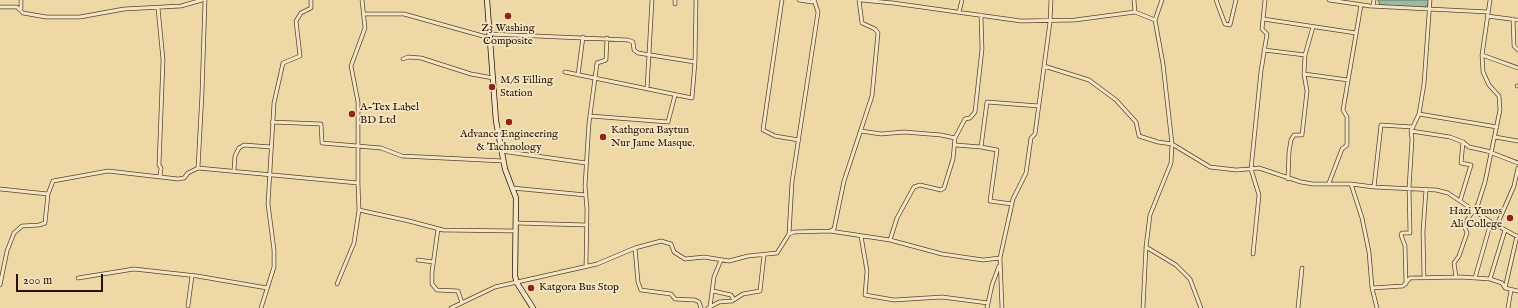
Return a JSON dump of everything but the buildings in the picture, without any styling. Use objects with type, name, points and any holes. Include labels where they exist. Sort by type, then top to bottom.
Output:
[{"type":"main road","points":[[487,0],[496,121],[503,161],[516,198],[514,276],[533,308]]},
{"type":"street","points":[[21,0],[21,9]]},
{"type":"street","points":[[0,7],[17,7],[21,9],[23,13],[38,16],[72,17],[124,9],[181,6],[203,0],[202,93],[198,168]]},
{"type":"street","points":[[261,308],[274,267],[274,250],[268,204],[272,122],[283,63],[300,56],[296,24],[297,18],[301,13],[311,8],[311,0]]},
{"type":"street","points":[[337,284],[354,243],[359,210],[358,102],[351,66],[365,28],[362,0]]},
{"type":"street","points":[[647,89],[652,0]]},
{"type":"street","points":[[565,72],[692,98],[695,62],[696,0]]},
{"type":"street","points":[[782,0],[763,130],[775,136],[799,140]]},
{"type":"street","points":[[451,308],[495,287],[604,262],[634,248],[661,241],[671,244],[674,252],[683,258],[704,257],[729,261],[748,256],[777,253],[789,234],[792,189],[818,12],[814,0],[808,2],[799,0]]},
{"type":"street","points":[[830,231],[834,229],[844,181],[872,96],[878,33],[875,29],[862,23],[860,0],[1021,21],[1050,22],[1135,12],[1154,20]]},
{"type":"street","points":[[959,12],[962,0]]},
{"type":"street","points":[[987,308],[992,285],[999,266],[1012,204],[1029,164],[1031,138],[1035,134],[1050,22],[1051,0]]},
{"type":"street","points":[[1134,0],[1135,12]]},
{"type":"street","points":[[1143,308],[1146,247],[1150,215],[1171,163],[1172,144],[1163,64],[1154,20],[1162,0]]},
{"type":"street","points":[[1216,0],[1225,24],[1230,25],[1236,0]]},
{"type":"street","points":[[1253,254],[1259,196],[1250,169],[1267,34],[1262,29],[1264,0]]},
{"type":"street","points":[[1329,0],[1361,5],[1488,14],[1518,20]]},
{"type":"street","points":[[1373,6],[1374,0]]},
{"type":"street","points":[[1406,284],[1405,246],[1401,235],[1402,233],[1410,233],[1409,188],[1412,139],[1411,132],[1419,114],[1428,47],[1430,0]]},
{"type":"street","points":[[1456,277],[1454,263],[1459,256],[1467,233],[1465,228],[1467,220],[1474,210],[1485,182],[1496,137],[1500,101],[1495,91],[1489,85],[1483,72],[1482,55],[1490,0]]},
{"type":"street","points":[[1329,183],[1342,149],[1347,145],[1347,117],[1343,110],[1361,5]]},
{"type":"street","points":[[158,8],[163,60],[159,165],[161,168],[160,176]]},
{"type":"street","points":[[364,14],[404,14],[490,36],[583,37],[631,40],[634,44],[635,52],[695,62]]},
{"type":"street","points":[[890,240],[897,218],[914,187],[920,186],[941,190],[944,188],[956,145],[955,138],[965,119],[970,118],[975,112],[982,49],[981,15]]},
{"type":"street","points":[[1262,19],[1356,33]]},
{"type":"street","points":[[1513,19],[1514,46],[1518,50]]},
{"type":"street","points":[[1288,179],[1289,152],[1292,140],[1294,135],[1302,135],[1307,91],[1304,74],[1305,55],[1313,27]]},
{"type":"street","points":[[578,75],[583,37]]},
{"type":"street","points":[[586,266],[586,163],[590,116],[596,62],[606,60],[607,38]]},
{"type":"street","points":[[1264,50],[1305,55]]},
{"type":"street","points":[[1482,55],[1518,68]]},
{"type":"street","points":[[403,58],[422,58],[471,74],[493,78]]},
{"type":"street","points":[[1044,66],[1089,80],[1116,100],[1136,122],[1139,136],[1158,142],[1172,144],[1210,167],[1236,170],[1266,170],[1288,179],[1313,184],[1329,183],[1374,187],[1426,189],[1436,190],[1448,194],[1491,222],[1518,237],[1505,288]]},
{"type":"street","points":[[1304,74],[1348,80]]},
{"type":"street","points":[[590,116],[668,122],[674,95]]},
{"type":"street","points":[[981,147],[987,102],[1038,106]]},
{"type":"street","points":[[1419,114],[1497,126]]},
{"type":"street","points":[[272,122],[322,124],[321,142],[387,149],[402,156],[503,161]]},
{"type":"street","points":[[1374,187],[1381,125],[1412,127]]},
{"type":"street","points":[[861,131],[880,134],[911,132],[955,138]]},
{"type":"street","points":[[1411,132],[1450,137],[1463,142],[1469,147],[1487,151],[1491,154],[1518,163]]},
{"type":"street","points":[[1496,137],[1518,141]]},
{"type":"street","points":[[1460,201],[1471,165],[1461,163],[1463,142]]},
{"type":"street","points":[[234,170],[235,156],[239,148],[244,145],[271,147]]},
{"type":"street","points":[[956,145],[997,150],[990,201],[1012,204]]},
{"type":"street","points":[[501,151],[586,163]]},
{"type":"street","points":[[0,286],[7,251],[14,233],[22,226],[43,225],[48,194],[53,182],[108,171],[178,179],[184,178],[188,173],[198,168],[234,170],[358,183]]},
{"type":"street","points":[[1497,225],[1514,186],[1518,168]]},
{"type":"street","points":[[1350,184],[1362,218],[1369,252],[1372,288],[1378,308]]},
{"type":"street","points":[[512,188],[586,194]]},
{"type":"street","points":[[0,189],[48,194]]},
{"type":"street","points":[[1424,278],[1423,232],[1426,189]]},
{"type":"street","points":[[359,210],[409,220],[438,229],[460,231],[516,231]]},
{"type":"street","points":[[1475,278],[1491,222]]},
{"type":"street","points":[[516,223],[587,225]]},
{"type":"street","points":[[438,229],[433,262],[432,284],[437,290],[458,291],[460,305]]},
{"type":"street","points":[[1490,279],[1505,230]]},
{"type":"street","points":[[789,234],[794,232],[830,231],[890,240],[942,254],[984,260],[1000,258]]},
{"type":"street","points":[[861,236],[867,271],[865,295],[894,300],[942,297],[988,303]]},
{"type":"street","points":[[1146,247],[1176,266],[1190,279],[1201,308]]},
{"type":"street","points":[[634,248],[638,282],[641,290],[671,294],[675,299],[695,300],[699,302],[701,308]]},
{"type":"street","points":[[709,308],[719,302],[734,300],[743,294],[760,291],[764,255]]},
{"type":"street","points":[[418,260],[433,262]]},
{"type":"street","points":[[709,308],[713,291],[714,277],[721,260]]},
{"type":"street","points":[[999,266],[1001,267],[1002,308]]},
{"type":"street","points":[[1298,308],[1302,268]]},
{"type":"street","points":[[78,278],[134,269],[192,276],[268,288]]},
{"type":"street","points":[[188,306],[192,276]]},
{"type":"street","points":[[1372,288],[1394,288],[1406,284],[1410,278],[1456,277],[1490,279],[1502,284],[1505,288],[1518,291]]},
{"type":"street","points":[[1508,308],[1512,290]]},
{"type":"street","points":[[713,291],[730,295],[734,300]]},
{"type":"shaded area","points":[[1378,0],[1429,0],[1428,5],[1423,8],[1380,5]]},
{"type":"place","name":"Z3 Washing Composite","points":[[508,16]]},
{"type":"place","name":"M/S Filling Station","points":[[492,87]]},
{"type":"place","name":"A-Tex Label BD Ltd","points":[[352,114]]},
{"type":"place","name":"Advance Engineering & Tachnology","points":[[509,122]]},
{"type":"place","name":"Kathgora Baytun Nur Jame Masque.","points":[[603,137]]},
{"type":"place","name":"Hazi Yunos Ali College","points":[[1510,218]]},
{"type":"place","name":"Katgora Bus Stop","points":[[531,288]]}]
